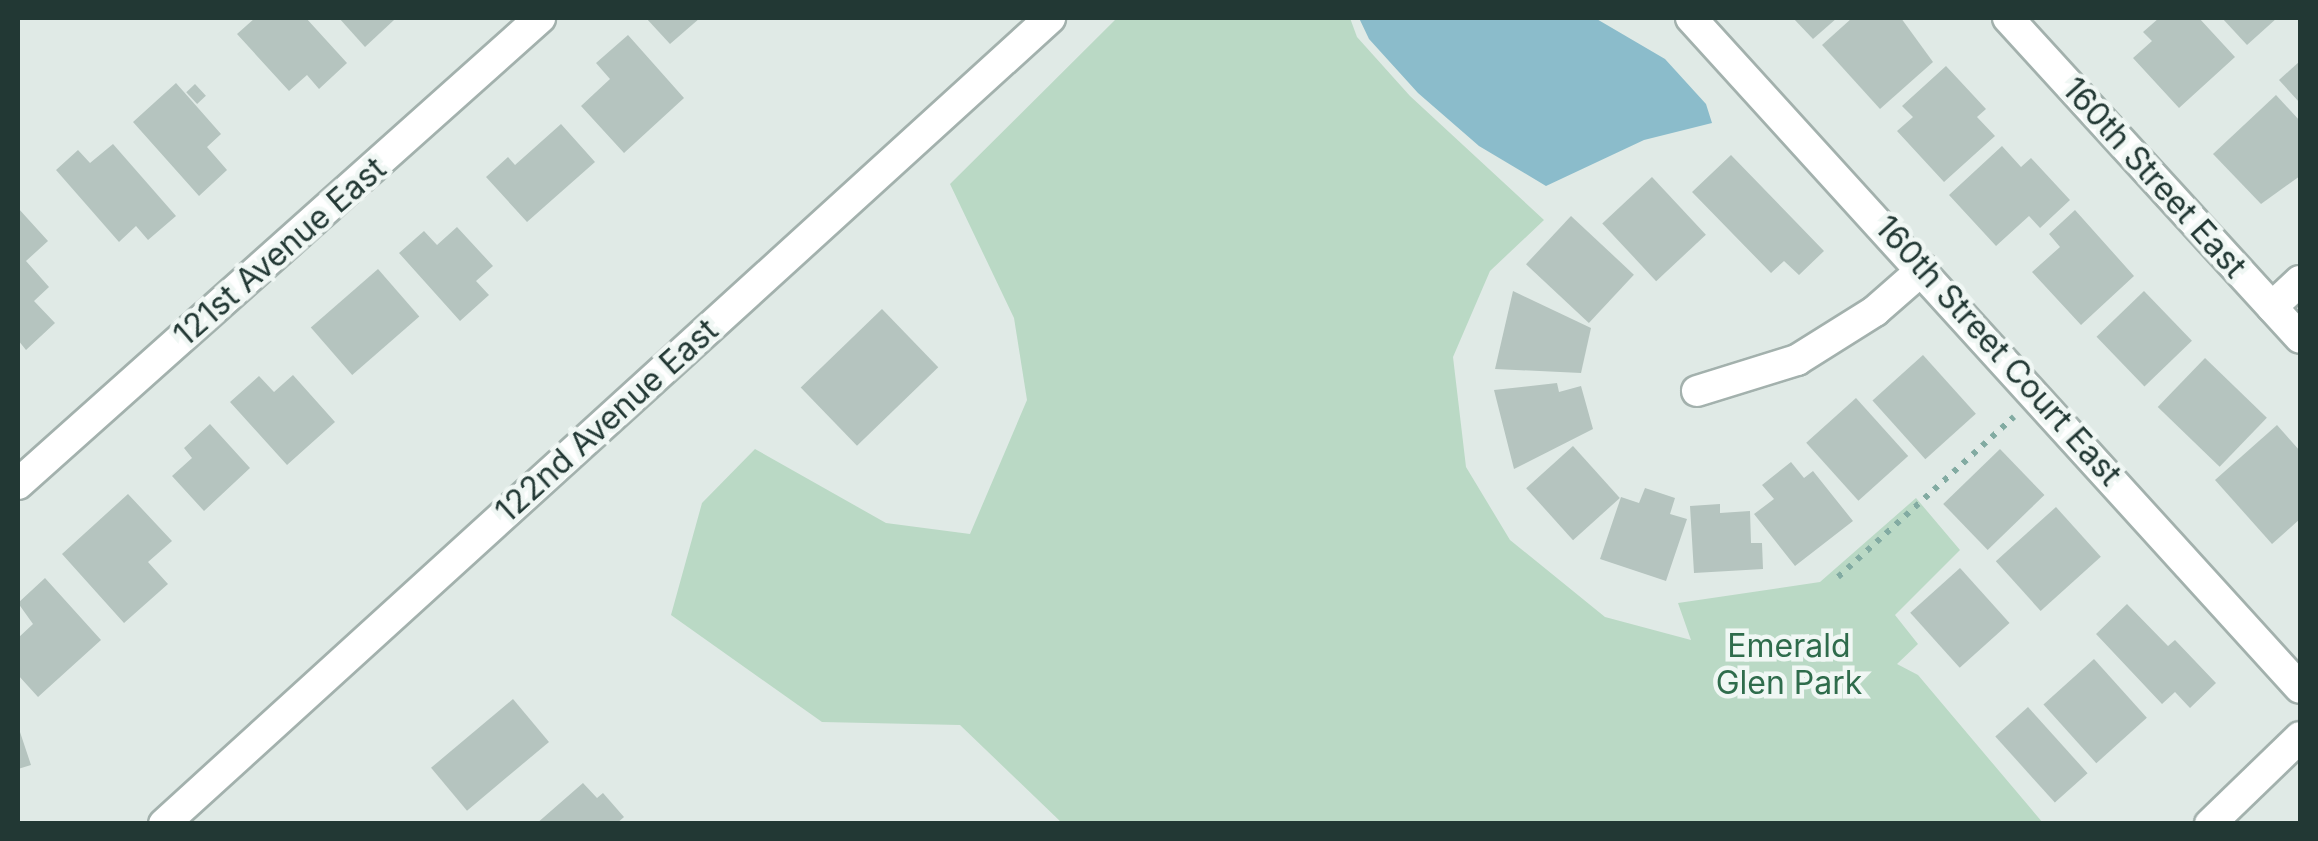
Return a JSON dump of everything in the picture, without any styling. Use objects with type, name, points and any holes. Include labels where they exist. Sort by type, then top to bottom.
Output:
[{"type":"street","name":"121st Avenue East","points":[[18,484],[540,18]]},
{"type":"street","name":"122nd Avenue East","points":[[164,824],[1050,18]]},
{"type":"street","name":"160th Street Court East","points":[[1692,18],[2300,688]]},
{"type":"street","name":"160th Street East","points":[[2019,21],[2300,338]]},
{"type":"street","points":[[1697,391],[1797,360],[1875,311],[1923,269]]},
{"type":"street","points":[[2272,307],[2300,282]]},
{"type":"street","points":[[2210,824],[2300,738]]},
{"type":"path","points":[[1838,576],[2037,396]]},
{"type":"green space","name":"Emerald Glen Park","points":[[1117,18],[1350,18],[1357,37],[1410,96],[1544,220],[1490,271],[1453,357],[1466,467],[1510,540],[1605,617],[1691,640],[1678,603],[1820,582],[1916,498],[1960,550],[1895,615],[1918,644],[1897,664],[1918,675],[2043,823],[1062,823],[960,725],[822,722],[671,615],[702,503],[755,449],[886,523],[970,534],[1027,400],[1014,318],[950,184]]},
{"type":"water","points":[[1359,18],[1595,18],[1665,59],[1706,104],[1712,123],[1644,140],[1546,186],[1479,146],[1418,93],[1369,39]]},
{"type":"building","points":[[255,18],[306,18],[347,63],[319,89],[307,75],[289,91],[237,34]]},
{"type":"building","points":[[339,18],[391,18],[394,20],[365,47]]},
{"type":"building","points":[[646,18],[700,18],[670,44]]},
{"type":"building","points":[[1793,18],[1837,18],[1813,39]]},
{"type":"building","points":[[1852,18],[1901,18],[1933,62],[1880,109],[1822,45]]},
{"type":"building","points":[[2159,18],[2199,18],[2235,57],[2179,108],[2133,58],[2152,41],[2143,32]]},
{"type":"building","points":[[2222,18],[2277,18],[2247,45]]},
{"type":"building","points":[[628,35],[684,98],[624,153],[581,106],[610,79],[596,63]]},
{"type":"building","points":[[2300,61],[2300,103],[2279,80]]},
{"type":"building","points":[[1946,66],[1986,109],[1977,117],[1995,136],[1944,182],[1897,131],[1913,117],[1902,106]]},
{"type":"building","points":[[176,83],[221,134],[207,147],[227,170],[199,196],[133,122]]},
{"type":"building","points":[[195,84],[206,96],[197,104],[186,92]]},
{"type":"building","points":[[2276,95],[2300,121],[2300,176],[2261,204],[2213,154]]},
{"type":"building","points":[[561,124],[595,162],[527,222],[486,177],[508,157],[515,165]]},
{"type":"building","points":[[113,144],[176,216],[148,240],[136,226],[119,242],[56,170],[78,150],[90,163]]},
{"type":"building","points":[[2002,146],[2021,167],[2031,158],[2070,200],[2040,228],[2029,216],[1996,246],[1949,195]]},
{"type":"building","points":[[1731,155],[1824,251],[1799,275],[1784,261],[1771,273],[1692,192]]},
{"type":"building","points":[[1652,177],[1706,235],[1656,281],[1602,223]]},
{"type":"building","points":[[18,208],[48,241],[26,261],[49,287],[34,301],[55,323],[26,350],[18,340]]},
{"type":"building","points":[[2075,210],[2134,276],[2081,325],[2032,272],[2060,247],[2049,234]]},
{"type":"building","points":[[1571,216],[1634,275],[1589,323],[1526,264]]},
{"type":"building","points":[[457,227],[493,266],[476,281],[489,295],[460,321],[399,253],[424,231],[437,245]]},
{"type":"building","points":[[378,269],[419,317],[352,375],[311,327]]},
{"type":"building","points":[[1513,291],[1591,328],[1581,373],[1495,369]]},
{"type":"building","points":[[2144,291],[2192,341],[2144,386],[2097,337]]},
{"type":"building","points":[[882,309],[938,367],[857,446],[801,387]]},
{"type":"building","points":[[1923,355],[1976,414],[1925,459],[1872,401]]},
{"type":"building","points":[[2205,358],[2267,418],[2220,467],[2158,407]]},
{"type":"building","points":[[293,375],[335,422],[287,465],[230,402],[259,376],[274,392]]},
{"type":"building","points":[[1557,383],[1559,392],[1581,386],[1593,429],[1514,469],[1494,390]]},
{"type":"building","points":[[1856,398],[1908,456],[1858,501],[1806,443]]},
{"type":"building","points":[[210,424],[250,468],[204,511],[172,476],[192,458],[184,448]]},
{"type":"building","points":[[2277,425],[2300,451],[2300,519],[2272,544],[2215,480]]},
{"type":"building","points":[[1573,446],[1620,498],[1573,540],[1526,488]]},
{"type":"building","points":[[2000,449],[2044,495],[1988,550],[1943,504]]},
{"type":"building","points":[[1791,462],[1804,478],[1813,471],[1853,521],[1795,566],[1754,514],[1774,499],[1762,485]]},
{"type":"building","points":[[1645,488],[1675,498],[1670,514],[1687,519],[1666,581],[1600,559],[1621,497],[1639,503]]},
{"type":"building","points":[[128,494],[172,541],[148,562],[168,584],[124,623],[62,554]]},
{"type":"building","points":[[1720,504],[1720,513],[1750,511],[1751,543],[1762,543],[1763,569],[1694,573],[1690,506]]},
{"type":"building","points":[[2056,507],[2101,557],[2041,611],[1996,561]]},
{"type":"building","points":[[1960,568],[2010,623],[1960,668],[1910,613]]},
{"type":"building","points":[[45,578],[101,640],[38,697],[18,675],[18,638],[33,624],[18,603]]},
{"type":"building","points":[[2127,604],[2168,646],[2175,640],[2216,683],[2190,708],[2175,692],[2162,704],[2096,634]]},
{"type":"building","points":[[2094,659],[2147,718],[2096,763],[2043,705]]},
{"type":"building","points":[[513,699],[549,742],[467,811],[431,768]]},
{"type":"building","points":[[2028,707],[2088,773],[2055,803],[1995,736]]},
{"type":"building","points":[[18,726],[31,765],[18,769]]},
{"type":"building","points":[[583,783],[597,798],[603,793],[624,817],[616,824],[536,824]]}]
